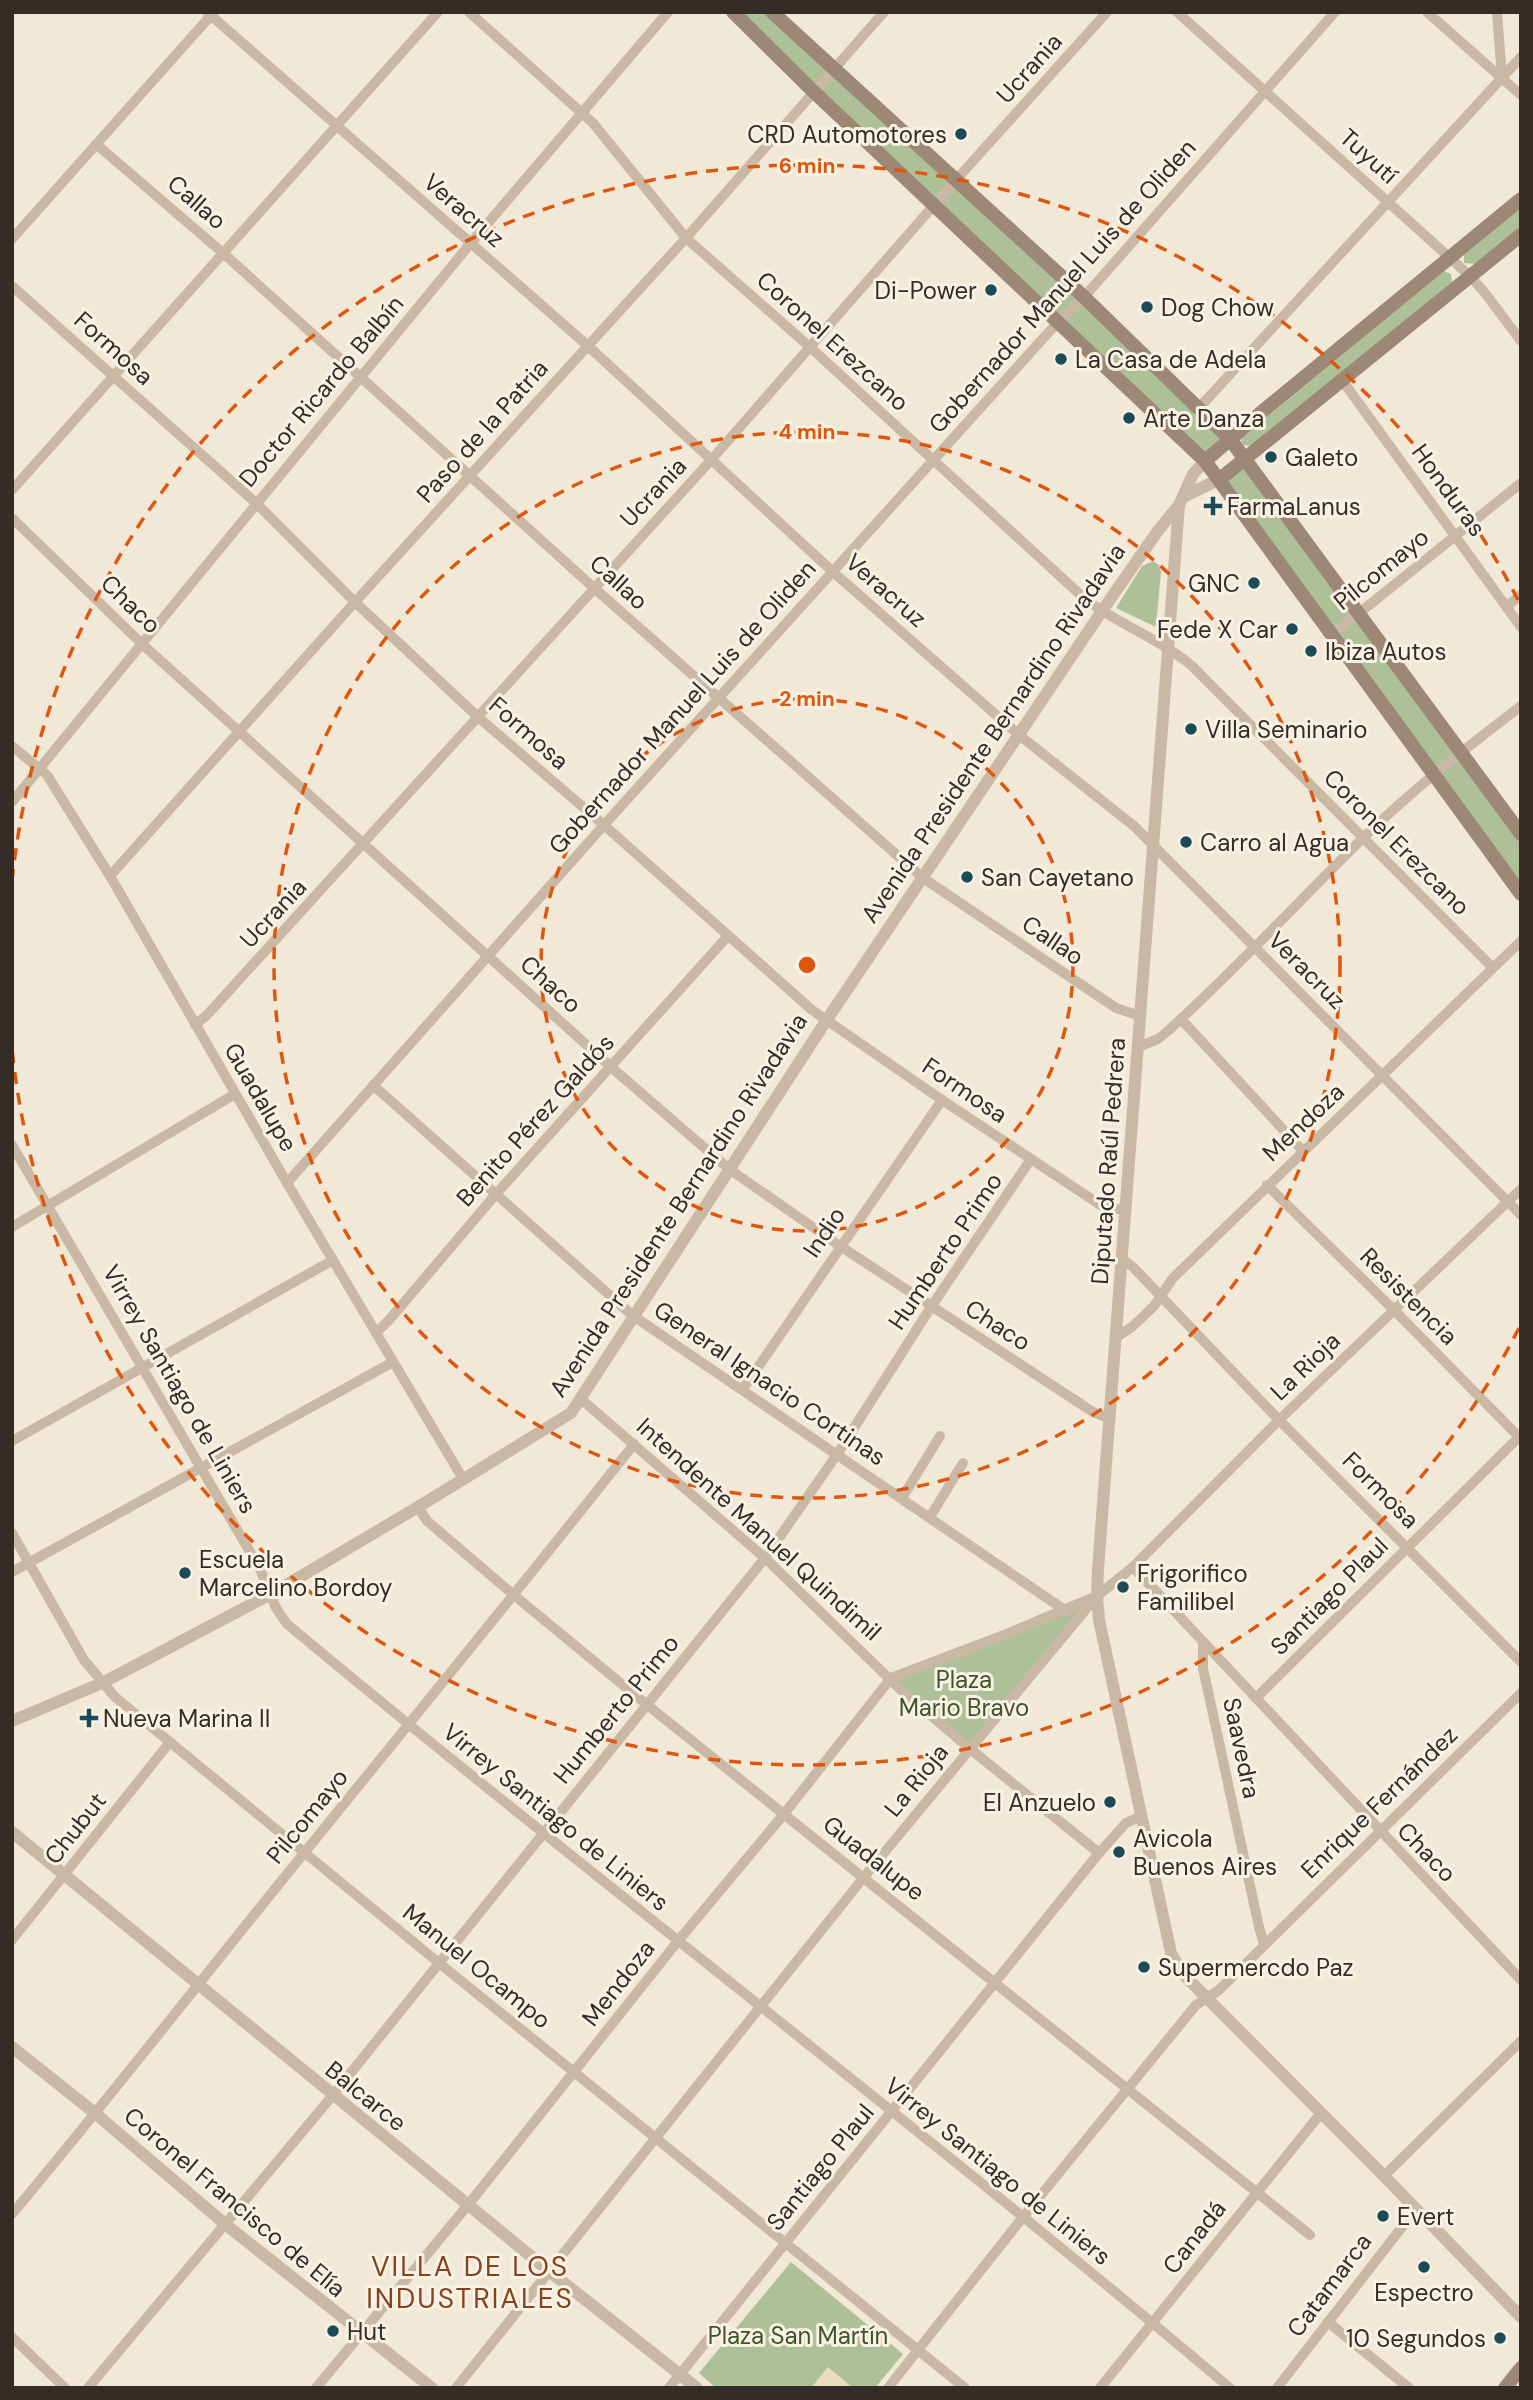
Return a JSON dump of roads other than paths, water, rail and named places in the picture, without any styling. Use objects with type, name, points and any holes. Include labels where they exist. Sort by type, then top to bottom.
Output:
[{"type":"main road","points":[[733,12],[814,92],[1205,461],[1521,894]]},
{"type":"main road","points":[[772,12],[1084,297],[1230,439],[1521,834]]},
{"type":"main road","name":"Avenida Presidente Bernardino Rivadavia","points":[[1205,461],[1521,199]]},
{"type":"main road","name":"Avenida Presidente Bernardino Rivadavia","points":[[1220,479],[1521,235]]},
{"type":"main road","points":[[1505,2388],[1521,2368]]},
{"type":"street","points":[[12,490],[438,12]]},
{"type":"street","name":"Coronel Erezcano","points":[[469,12],[593,123],[685,238],[811,348],[1085,599],[1168,648],[1191,665],[1492,967]]},
{"type":"street","name":"Doctor Ricardo Balbín","points":[[12,802],[360,376],[668,12]]},
{"type":"street","name":"Paso de la Patria","points":[[110,876],[685,238],[884,12]]},
{"type":"street","name":"Ucrania","points":[[195,1025],[364,845],[593,587],[712,459],[1107,12]]},
{"type":"street","name":"Tuyutí","points":[[1177,12],[1470,276],[1521,341]]},
{"type":"street","name":"Gobernador Manuel Luis de Oliden","points":[[287,1183],[832,571],[1058,322],[1084,297],[1335,12]]},
{"type":"street","points":[[1427,12],[1521,95]]},
{"type":"street","points":[[1497,12],[1502,78]]},
{"type":"street","points":[[12,239],[210,13]]},
{"type":"street","name":"Veracruz","points":[[210,13],[587,345],[832,571],[1019,735],[1134,826],[1521,1215]]},
{"type":"street","points":[[1199,408],[1521,57]]},
{"type":"street","name":"Callao","points":[[96,144],[223,253],[593,587],[923,878],[1116,1008],[1140,1016]]},
{"type":"street","name":"Formosa","points":[[12,286],[256,503],[355,602],[478,717],[826,1021],[1101,1206],[1124,1210]]},
{"type":"street","name":"Honduras","points":[[1342,380],[1521,626]]},
{"type":"street","name":"Avenida Presidente Bernardino Rivadavia","points":[[12,1721],[102,1683],[271,1594],[562,1419],[582,1399],[632,1315],[826,1021],[1102,611],[1182,500],[1193,474],[1205,461]]},
{"type":"street","name":"Avenida Presidente Bernardino Rivadavia","points":[[1182,500],[1220,479]]},
{"type":"street","name":"Pilcomayo","points":[[1332,635],[1521,483]]},
{"type":"street","name":"Diputado Raúl Pedrera","points":[[1182,500],[1124,1210],[1118,1336],[1097,1596],[1099,1620],[1171,1953],[1182,1973],[1521,2317]]},
{"type":"street","name":"Chaco","points":[[12,518],[142,644],[611,1067],[729,1169],[932,1307],[1093,1412],[1110,1419]]},
{"type":"street","points":[[1507,606],[1521,595]]},
{"type":"street","points":[[1138,1046],[1158,1039],[1181,1019],[1363,838],[1433,774],[1521,706]]},
{"type":"street","name":"Guadalupe","points":[[12,746],[51,781],[110,876],[332,1260],[463,1479]]},
{"type":"street","name":"Benito Pérez Galdós","points":[[376,1333],[496,1194],[727,937]]},
{"type":"street","name":"Mendoza","points":[[1118,1336],[1154,1306],[1173,1278],[1521,941]]},
{"type":"street","points":[[1181,1019],[1303,1151]]},
{"type":"street","name":"General Ignacio Cortinas","points":[[373,1085],[632,1315],[1066,1611]]},
{"type":"street","points":[[12,1227],[235,1094]]},
{"type":"street","name":"Indio","points":[[743,1390],[942,1100]]},
{"type":"street","name":"Virrey Santiago de Liniers","points":[[12,1145],[260,1569],[281,1617],[287,1624],[409,1726],[1154,2323],[1230,2388]]},
{"type":"street","name":"Humberto Primo","points":[[88,2388],[332,2095],[765,1558],[838,1453],[1031,1159]]},
{"type":"street","name":"Resistencia","points":[[1267,1185],[1520,1437]]},
{"type":"street","name":"La Rioja","points":[[456,2388],[864,1877],[1097,1596],[1133,1567],[1279,1420],[1521,1189]]},
{"type":"street","name":"Formosa","points":[[1122,1259],[1133,1267],[1279,1420],[1521,1662]]},
{"type":"street","points":[[12,1441],[332,1260]]},
{"type":"street","points":[[12,1572],[393,1362]]},
{"type":"street","name":"Intendente Manuel Quindimil","points":[[582,1399],[765,1558],[902,1691],[1099,1853]]},
{"type":"street","points":[[902,1497],[940,1436]]},
{"type":"street","name":"Santiago Plaul","points":[[1256,1698],[1520,1437]]},
{"type":"street","name":"Pilcomayo","points":[[12,2214],[96,2114],[634,1444]]},
{"type":"street","points":[[930,1517],[964,1463]]},
{"type":"street","name":"Guadalupe","points":[[418,1507],[427,1521],[646,1704],[1310,2235]]},
{"type":"street","name":"Manuel Ocampo","points":[[12,1532],[85,1660],[102,1683],[439,1963],[965,2388]]},
{"type":"street","name":"Chaco","points":[[1133,1567],[1379,1832],[1521,1980]]},
{"type":"street","points":[[891,1678],[1066,1611],[1097,1596]]},
{"type":"street","name":"Saavedra","points":[[1203,1642],[1203,1668],[1264,1944]]},
{"type":"street","name":"Mendoza","points":[[316,2388],[468,2205],[891,1678]]},
{"type":"street","name":"Enrique Fernández","points":[[888,2388],[1195,2005],[1219,1990],[1521,1693]]},
{"type":"street","name":"Chubut","points":[[12,1940],[170,1742]]},
{"type":"street","name":"Santiago Plaul","points":[[669,2388],[1099,1853],[1121,1828],[1142,1816]]},
{"type":"street","name":"Balcarce","points":[[12,1832],[549,2272],[697,2388]]},
{"type":"street","points":[[1384,2176],[1521,2041]]},
{"type":"street","name":"Coronel Francisco de Elía","points":[[12,2047],[96,2114],[225,2224],[432,2388]]},
{"type":"street","name":"Canadá","points":[[1100,2388],[1321,2113]]},
{"type":"street","name":"Catamarca","points":[[1277,2388],[1416,2209]]},
{"type":"street","points":[[1328,2322],[1409,2388]]},
{"type":"street","points":[[12,2337],[65,2388]]},
{"type":"place","name":"CRD Automotores","points":[[961,134]]},
{"type":"place","name":"Di-Power","points":[[991,290]]},
{"type":"place","name":"Dog Chow","points":[[1147,307]]},
{"type":"place","name":"La Casa de Adela","points":[[1061,359]]},
{"type":"place","name":"Arte Danza","points":[[1129,418]]},
{"type":"place","name":"Galeto","points":[[1271,457]]},
{"type":"place","name":"FarmaLanus","points":[[1213,506]]},
{"type":"place","name":"GNC","points":[[1254,583]]},
{"type":"place","name":"Fede X Car","points":[[1292,629]]},
{"type":"place","name":"Ibiza Autos","points":[[1311,651]]},
{"type":"place","name":"Villa Seminario","points":[[1191,729]]},
{"type":"place","name":"Carro al Agua","points":[[1186,842]]},
{"type":"place","name":"San Cayetano","points":[[967,877]]},
{"type":"place","name":"Escuela Marcelino Bordoy","points":[[185,1573]]},
{"type":"place","name":"Frigorifico Familibel","points":[[1123,1587]]},
{"type":"place","name":"Nueva Marina II","points":[[89,1718]]},
{"type":"place","name":"El Anzuelo","points":[[1110,1802]]},
{"type":"place","name":"Avicola Buenos Aires","points":[[1119,1852]]},
{"type":"place","name":"Supermercdo Paz","points":[[1144,1967]]},
{"type":"place","name":"Evert","points":[[1383,2216]]},
{"type":"place","name":"Espectro","points":[[1424,2267]]},
{"type":"place","name":"Hut","points":[[333,2331]]},
{"type":"place","name":"10 Segundos","points":[[1500,2338]]},
{"type":"district","name":"VILLA DE LOS INDUSTRIALES","points":[[470,2282]]},
{"type":"park label","name":"Plaza Mario Bravo","points":[[964,1693]]},
{"type":"park label","name":"Plaza San Martín","points":[[798,2335]]}]
